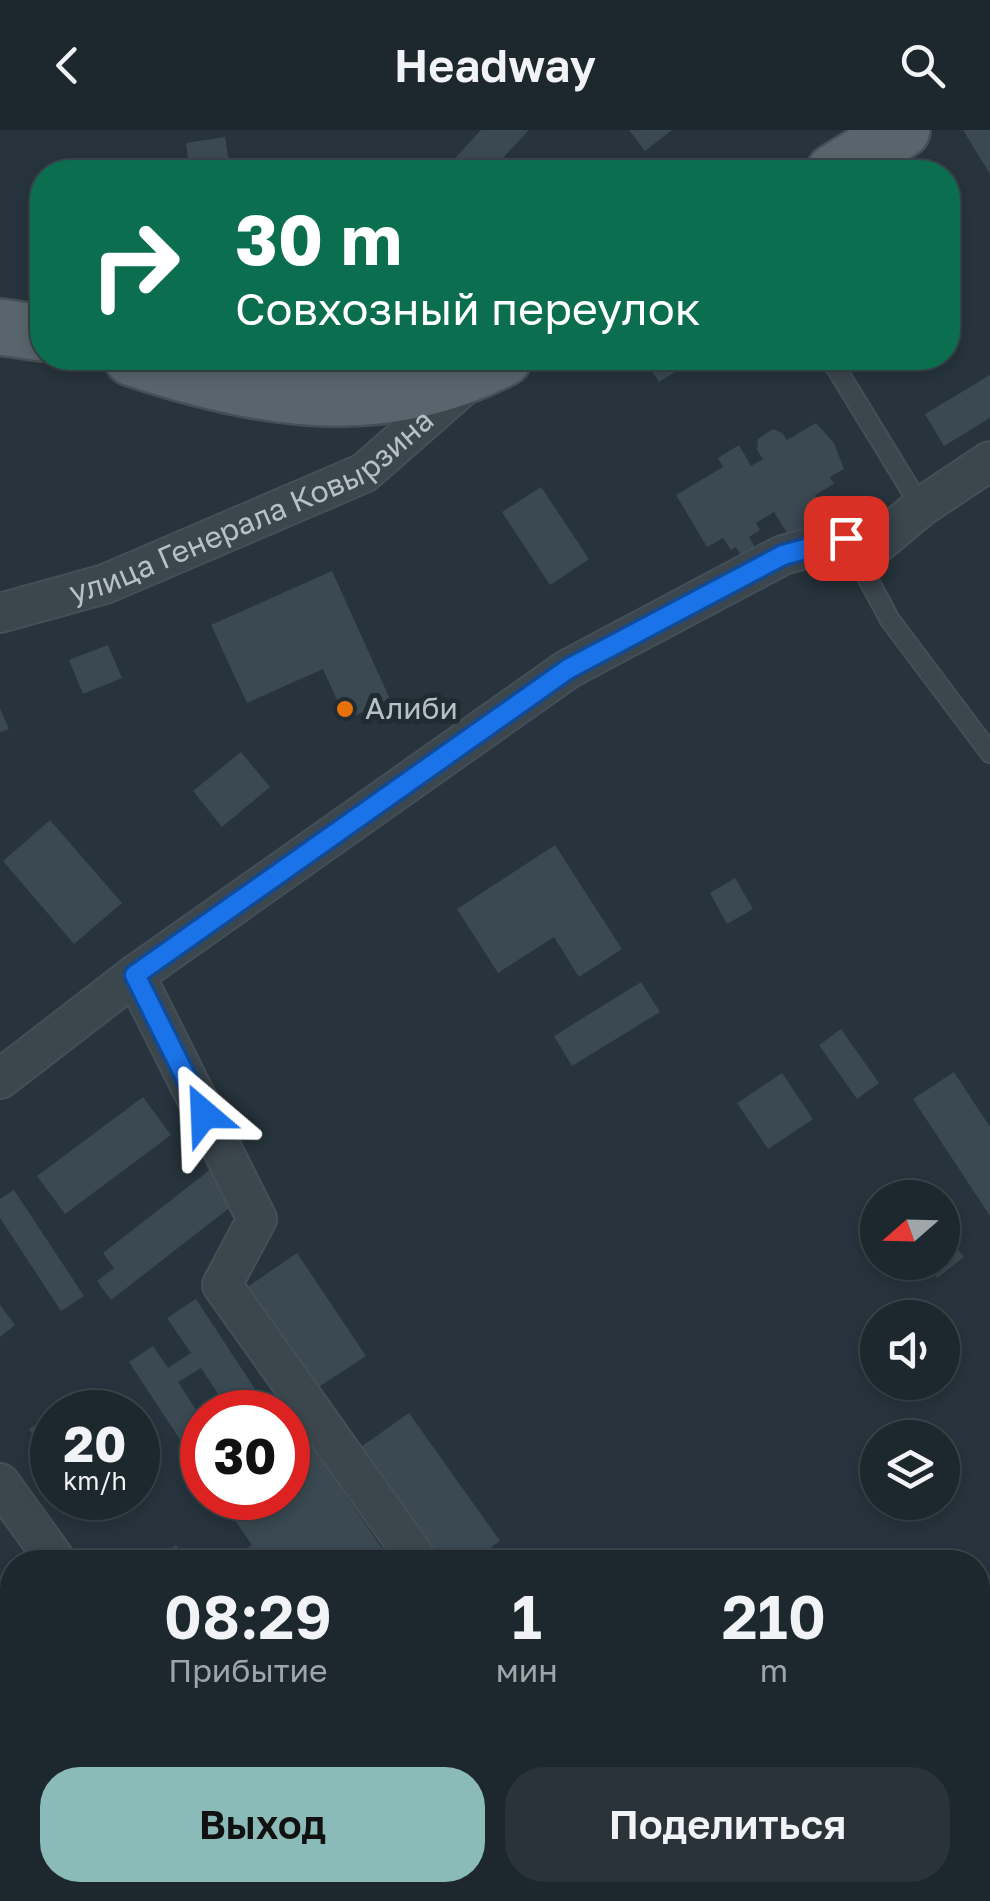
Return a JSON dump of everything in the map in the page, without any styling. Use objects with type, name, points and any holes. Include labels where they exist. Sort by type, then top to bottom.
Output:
[{"type":"main road","points":[[853,160],[902,130]]},
{"type":"main road","points":[[0,327],[30,331]]},
{"type":"main road","points":[[169,370],[302,398],[360,399],[412,392],[466,370]]},
{"type":"street","name":"улица Генерала Ковырзина","points":[[0,612],[104,584],[364,473],[478,370]]},
{"type":"street","points":[[0,1079],[135,975],[568,669],[783,555],[846,538],[879,542],[990,461]]},
{"type":"street","points":[[135,975],[257,1220],[222,1285],[410,1550]]},
{"type":"street","points":[[0,1483],[48,1550]]},
{"type":"lane","points":[[837,370],[921,508]]},
{"type":"lane","points":[[846,538],[890,620],[990,754]]},
{"type":"building","points":[[481,130],[529,130],[501,160],[453,160]]},
{"type":"building","points":[[629,130],[672,130],[645,151]]},
{"type":"building","points":[[963,130],[990,130],[990,174]]},
{"type":"building","points":[[225,137],[229,160],[188,160],[186,143]]},
{"type":"building","points":[[652,370],[678,370],[659,382]]},
{"type":"building","points":[[990,375],[990,418],[944,446],[925,414]]},
{"type":"building","points":[[816,423],[834,443],[844,469],[830,477],[834,484],[815,495],[826,514],[789,536],[774,512],[756,523],[760,530],[749,537],[755,547],[741,556],[723,538],[707,547],[676,495],[723,467],[718,458],[739,445],[751,466],[763,459],[757,450],[758,439],[773,429],[787,440]]},
{"type":"building","points":[[541,487],[589,559],[550,585],[502,512]]},
{"type":"building","points":[[332,571],[390,699],[346,720],[323,669],[247,703],[211,625]]},
{"type":"building","points":[[108,645],[122,678],[83,694],[69,660]]},
{"type":"building","points":[[0,708],[9,729],[0,732]]},
{"type":"building","points":[[241,752],[270,787],[222,827],[193,791]]},
{"type":"building","points":[[50,820],[122,903],[74,944],[3,861]]},
{"type":"building","points":[[555,845],[622,949],[579,977],[554,937],[498,973],[457,909]]},
{"type":"building","points":[[735,878],[753,909],[727,924],[710,893]]},
{"type":"building","points":[[641,982],[660,1012],[572,1066],[554,1036]]},
{"type":"building","points":[[841,1029],[879,1083],[857,1099],[819,1045]]},
{"type":"building","points":[[954,1072],[990,1127],[990,1216],[913,1099]]},
{"type":"building","points":[[782,1073],[813,1119],[768,1149],[737,1103]]},
{"type":"building","points":[[143,1097],[171,1135],[65,1214],[37,1176]]},
{"type":"building","points":[[211,1169],[237,1202],[111,1300],[97,1281],[114,1268],[103,1253]]},
{"type":"building","points":[[14,1190],[84,1296],[61,1311],[0,1218],[0,1199]]},
{"type":"building","points":[[297,1253],[366,1356],[314,1390],[246,1288]]},
{"type":"building","points":[[196,1299],[256,1390],[216,1390],[201,1368],[178,1382],[183,1390],[180,1390],[180,1440],[160,1409],[160,1390],[147,1390],[129,1362],[153,1346],[168,1368],[191,1353],[167,1318]]},
{"type":"building","points":[[0,1305],[15,1325],[0,1337]]},
{"type":"building","points":[[409,1413],[500,1541],[487,1550],[430,1550],[358,1449]]},
{"type":"building","points":[[310,1443],[383,1550],[245,1550],[252,1545],[235,1520],[310,1520]]},
{"type":"place","name":"Алиби","points":[[345,709]]},
{"type":"route","points":[[204,1114],[135,975],[568,669],[783,555],[846,538]]}]
